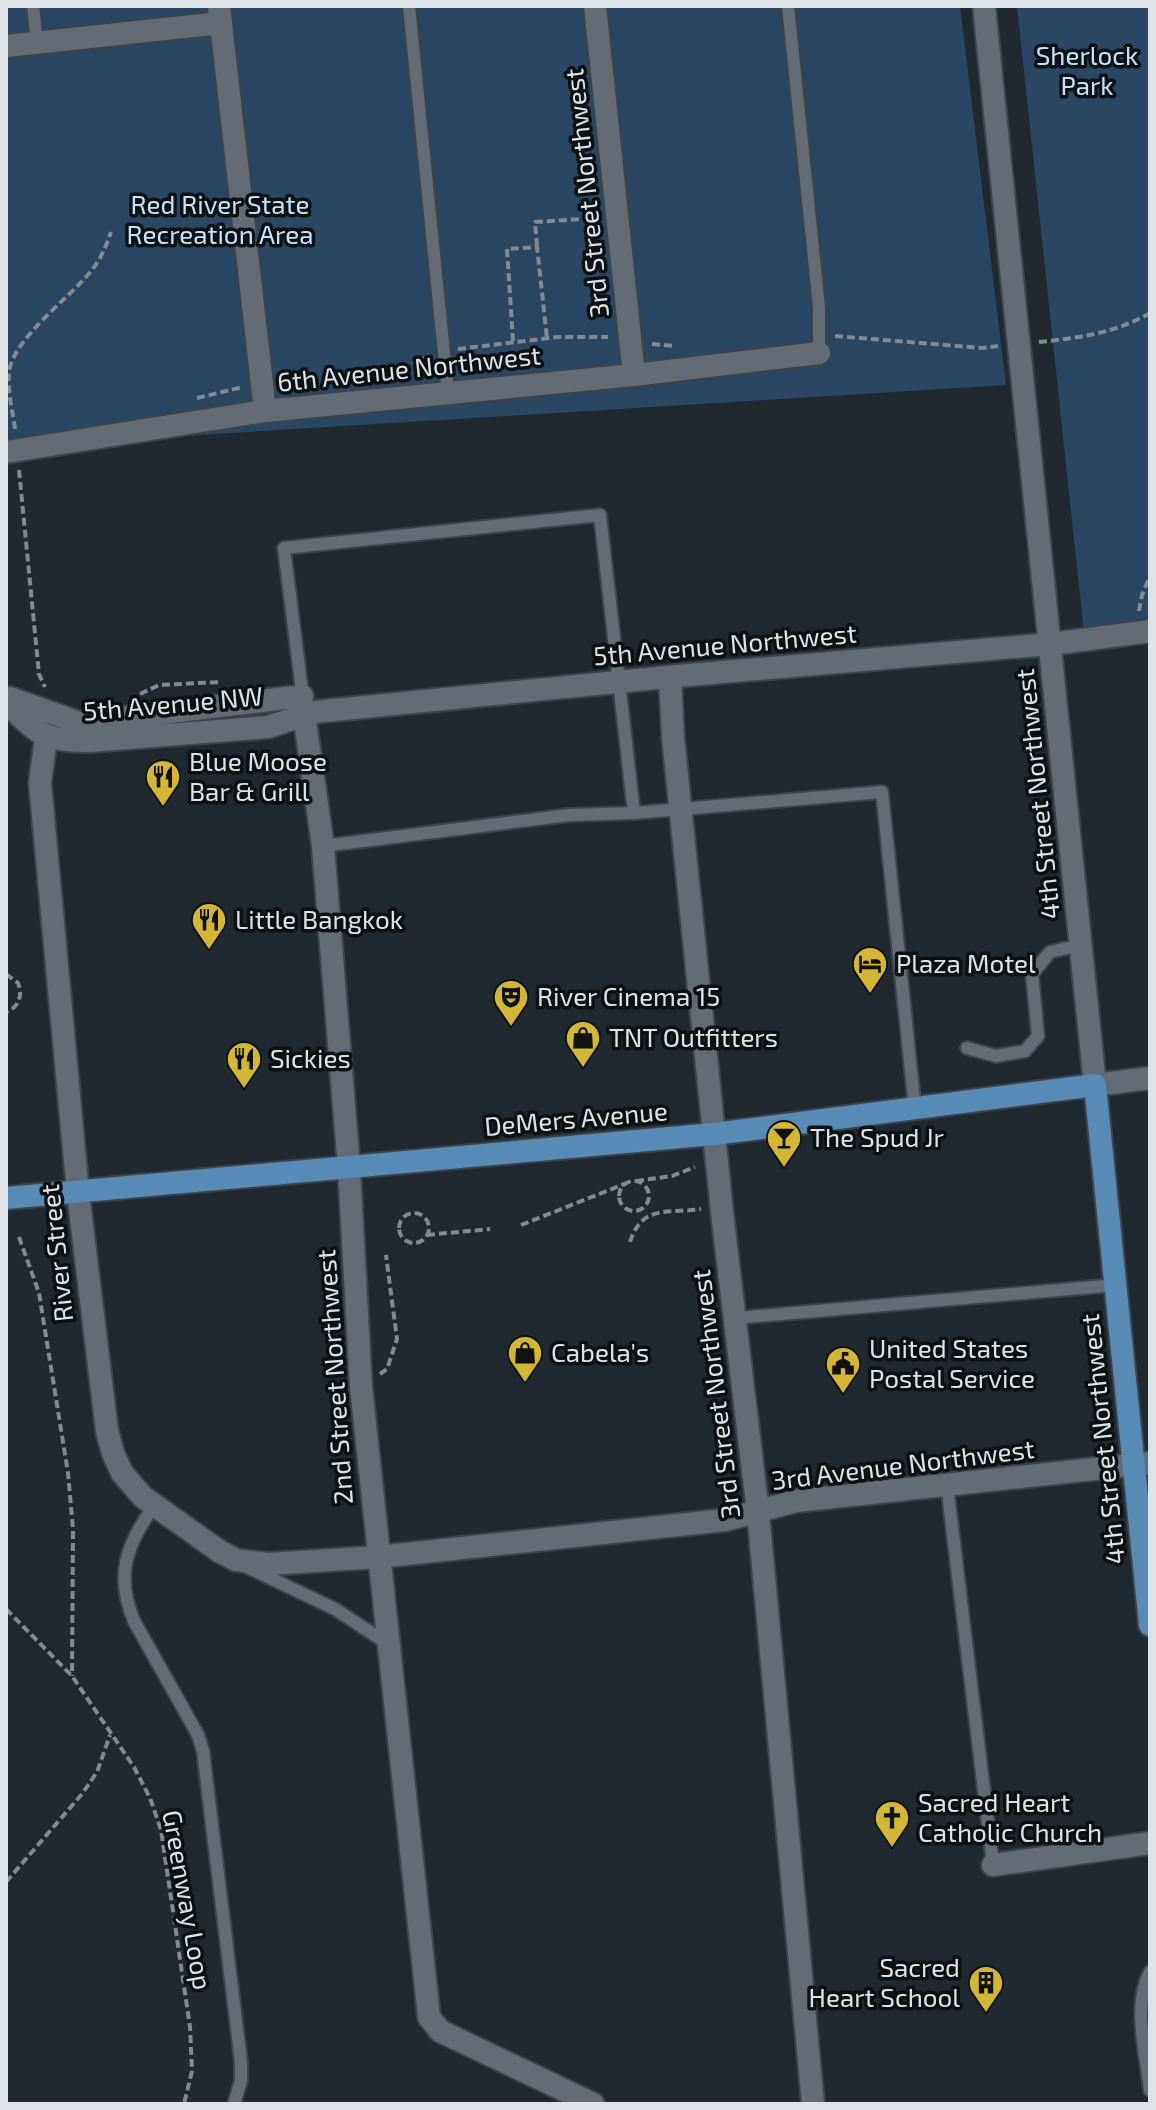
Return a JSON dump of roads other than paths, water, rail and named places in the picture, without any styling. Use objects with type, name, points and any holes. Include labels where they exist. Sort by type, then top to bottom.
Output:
[{"type":"main road","name":"DeMers Avenue","points":[[6,1198],[714,1134],[1095,1085]]},
{"type":"main road","name":"4th Street Northwest","points":[[1095,1085],[1116,1285],[1142,1464],[1150,1625]]},
{"type":"street","name":"3rd Street Northwest","points":[[595,6],[634,375]]},
{"type":"street","name":"4th Street Northwest","points":[[984,6],[1095,1085]]},
{"type":"street","points":[[6,46],[220,14],[265,411]]},
{"type":"street","name":"6th Avenue Northwest","points":[[12,452],[265,411],[634,375],[819,353]]},
{"type":"street","name":"5th Avenue Northwest","points":[[303,705],[619,682],[1051,644],[1142,632]]},
{"type":"street","name":"3rd Street Northwest","points":[[670,677],[673,737],[714,1134],[758,1512],[813,2104]]},
{"type":"street","points":[[6,699],[80,723],[303,705]]},
{"type":"street","points":[[6,699],[46,737]]},
{"type":"street","name":"5th Avenue NW","points":[[46,737],[64,742],[90,741],[268,727],[303,705]]},
{"type":"street","name":"2nd Street Northwest","points":[[303,705],[323,846],[349,1168],[361,1387],[429,2017],[440,2031],[593,2104]]},
{"type":"street","name":"River Street","points":[[46,737],[40,783],[78,1193],[103,1400],[113,1453],[133,1488],[154,1506],[236,1560],[268,1564],[378,1557]]},
{"type":"street","name":"DeMers Avenue","points":[[1095,1085],[1150,1078]]},
{"type":"street","name":"3rd Avenue Northwest","points":[[378,1557],[725,1520],[796,1501],[1142,1464]]},
{"type":"street","points":[[993,1865],[1150,1843]]},
{"type":"lane","points":[[33,6],[37,43]]},
{"type":"lane","points":[[409,6],[448,393]]},
{"type":"lane","points":[[788,6],[819,307],[819,353]]},
{"type":"lane","points":[[303,705],[284,548],[600,515],[634,813]]},
{"type":"lane","points":[[323,846],[569,815],[634,813],[882,792],[915,1109]]},
{"type":"lane","points":[[967,1048],[996,1056],[1025,1051],[1038,1036],[1032,974],[1050,952],[1081,945]]},
{"type":"lane","points":[[735,1318],[1116,1285]]},
{"type":"lane","points":[[947,1485],[993,1865]]},
{"type":"lane","points":[[154,1506],[135,1532],[126,1559],[123,1582],[126,1603],[134,1621],[198,1735],[203,1751],[241,2062],[241,2081],[234,2104]]},
{"type":"lane","points":[[236,1560],[248,1569],[335,1609],[388,1644]]},
{"type":"lane","points":[[1150,1972],[1144,1982],[1141,2001],[1150,2090]]},
{"type":"place","name":"Blue Moose Bar & Grill","points":[[163,808]]},
{"type":"place","name":"Little Bangkok","points":[[209,951]]},
{"type":"place","name":"Plaza Motel","points":[[870,995]]},
{"type":"place","name":"River Cinema 15","points":[[511,1028]]},
{"type":"place","name":"TNT Outfitters","points":[[583,1069]]},
{"type":"place","name":"Sickies","points":[[244,1090]]},
{"type":"place","name":"The Spud Jr","points":[[784,1169]]},
{"type":"place","name":"Cabela's","points":[[525,1384]]},
{"type":"place","name":"United States Postal Service","points":[[843,1395]]},
{"type":"place","name":"Sacred Heart Catholic Church","points":[[892,1849]]},
{"type":"place","name":"Sacred Heart School","points":[[986,2014]]},
{"type":"park label","name":"Sherlock Park","points":[[1087,71]]},
{"type":"park label","name":"Red River State Recreation Area","points":[[220,220]]}]
